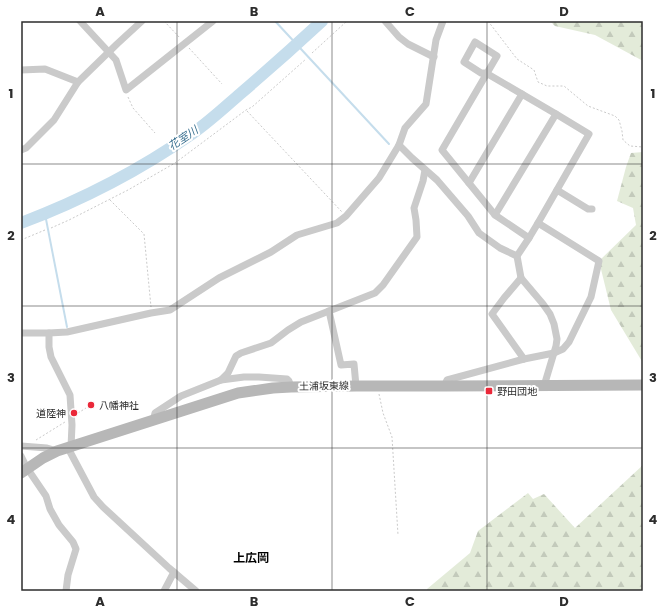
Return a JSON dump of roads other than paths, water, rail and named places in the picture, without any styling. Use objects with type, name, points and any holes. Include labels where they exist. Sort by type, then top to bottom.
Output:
[{"type":"main road","name":"土浦坂東線","points":[[24,471],[43,458],[65,449],[238,393],[291,387],[643,385]]},
{"type":"street","points":[[80,21],[116,60],[126,90],[213,21]]},
{"type":"street","points":[[21,150],[26,148],[54,120],[78,82],[142,21]]},
{"type":"street","points":[[385,21],[399,37],[408,44],[434,57]]},
{"type":"street","points":[[21,333],[67,332],[170,310],[219,278],[271,252],[297,235],[336,223],[346,216],[379,178],[399,145],[405,128],[426,104],[436,40],[443,21]]},
{"type":"street","points":[[528,238],[495,215],[442,150],[486,73],[497,56],[475,42],[464,62],[482,73],[486,73],[589,134],[538,223],[517,256],[521,278],[543,304],[550,314],[554,324],[557,339],[544,386]]},
{"type":"street","points":[[21,70],[45,69],[78,82]]},
{"type":"street","points":[[469,183],[522,94]]},
{"type":"street","points":[[495,215],[556,114]]},
{"type":"street","points":[[399,145],[437,180],[468,216],[479,233],[500,248],[517,256]]},
{"type":"street","points":[[221,380],[231,369],[233,361],[238,354],[271,343],[294,325],[375,293],[383,285],[417,237],[414,208],[425,170]]},
{"type":"street","points":[[557,190],[588,209],[592,209]]},
{"type":"street","points":[[444,386],[448,380],[524,359],[554,353],[563,349],[569,342],[591,297],[599,261],[538,223]]},
{"type":"street","points":[[521,278],[492,314],[524,359]]},
{"type":"street","points":[[329,311],[341,365],[354,364],[356,386]]},
{"type":"street","points":[[49,333],[51,357],[70,395],[72,418],[65,449],[94,497],[112,516],[196,591]]},
{"type":"street","points":[[154,421],[155,413],[181,396],[221,380],[244,377],[287,379],[291,387]]},
{"type":"street","points":[[23,446],[65,449]]},
{"type":"street","points":[[21,456],[24,471],[46,496],[50,509],[59,525],[73,542],[76,550],[68,575],[66,591]]},
{"type":"street","points":[[164,591],[174,572]]},
{"type":"waterway","points":[[275,21],[389,144]]},
{"type":"waterway","name":"花室川","points":[[21,223],[88,194],[131,172],[173,147],[211,119],[322,21]]},
{"type":"waterway","points":[[45,214],[67,327]]},
{"type":"place","name":"野田団地","points":[[489,391]]},
{"type":"place","name":"八幡神社","points":[[91,405]]},
{"type":"place","name":"道陸神","points":[[74,413]]},
{"type":"district","name":"上広岡","points":[[251,557]]}]
